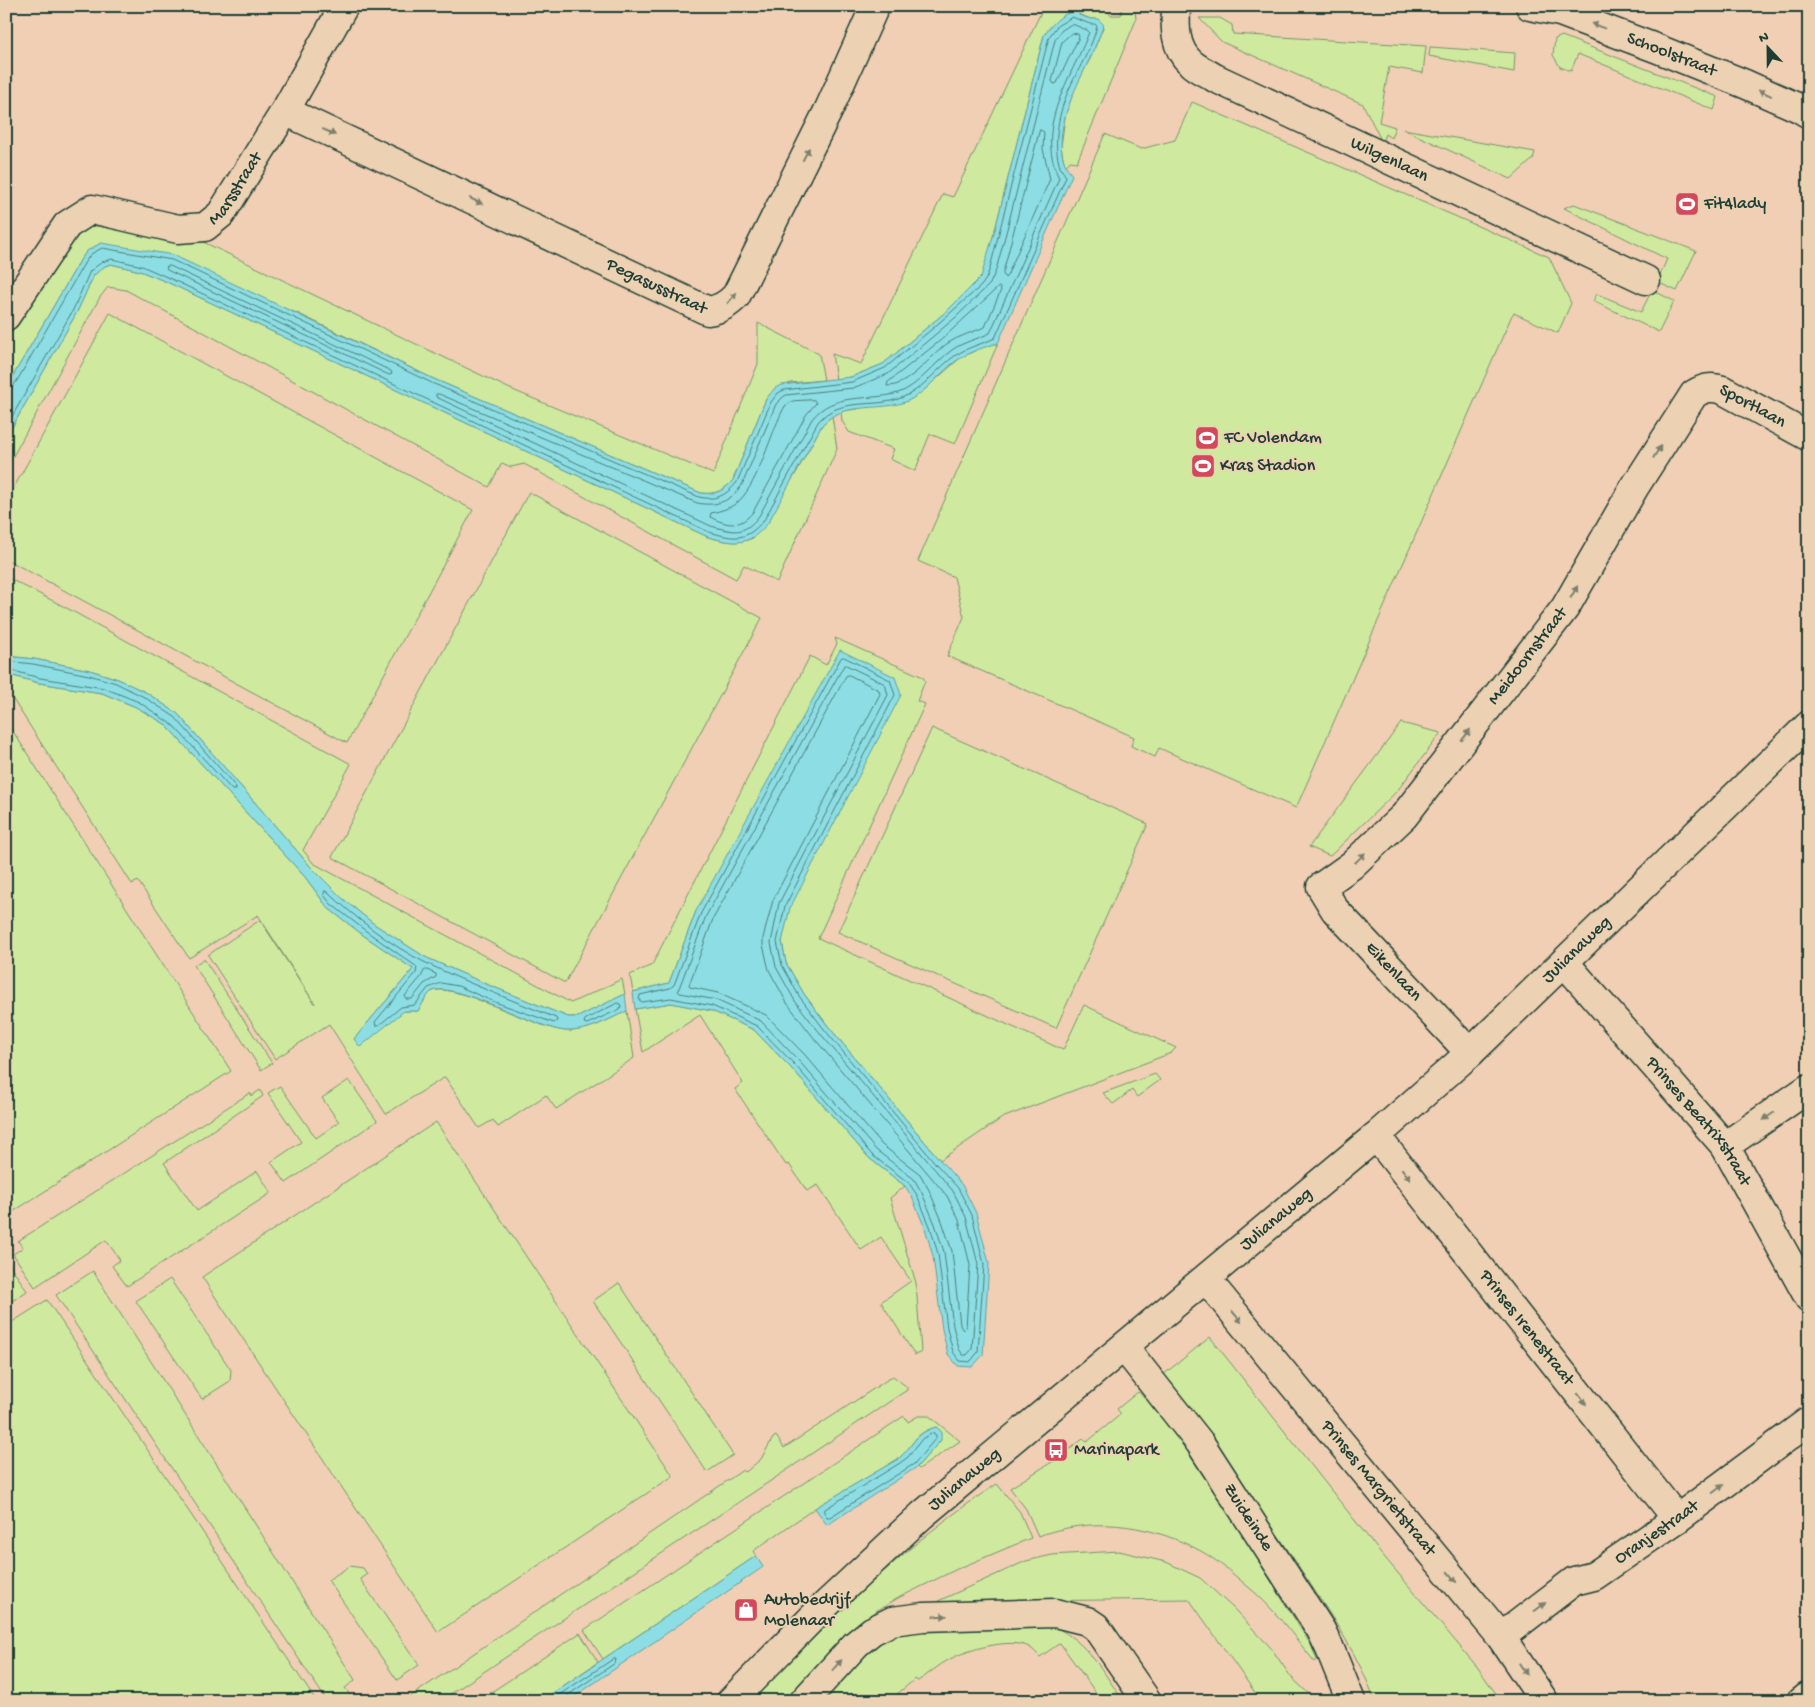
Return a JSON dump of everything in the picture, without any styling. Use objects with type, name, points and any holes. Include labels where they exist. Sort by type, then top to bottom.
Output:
[{"type":"street","name":"Marsstraat","points":[[6,316],[67,225],[92,209],[178,229],[205,227],[221,214],[285,111],[344,6]]},
{"type":"street","name":"Pegasusstraat","points":[[285,111],[708,311],[728,304],[736,296],[829,108],[875,6]]},
{"type":"street","name":"Wilgenlaan","points":[[1176,6],[1176,39],[1184,54],[1190,63],[1215,78],[1646,280]]},
{"type":"street","name":"Schoolstraat","points":[[1541,7],[1560,12],[1658,49],[1745,84],[1809,114]]},
{"type":"street","name":"Sportlaan","points":[[1694,394],[1702,389],[1713,387],[1723,390],[1809,437]]},
{"type":"street","name":"Meidoornstraat","points":[[1321,887],[1352,865],[1404,816],[1565,608],[1634,488],[1694,394]]},
{"type":"street","name":"Julianaweg","points":[[731,1701],[820,1610],[922,1515],[1376,1136],[1470,1053],[1809,725]]},
{"type":"street","name":"Eikenlaan","points":[[1321,887],[1335,910],[1470,1053]]},
{"type":"street","name":"Prinses Beatrixstraat","points":[[1564,962],[1726,1146],[1809,1298]]},
{"type":"street","points":[[1726,1146],[1809,1088]]},
{"type":"street","name":"Prinses Irenestraat","points":[[1376,1136],[1677,1520]]},
{"type":"street","name":"Prinses Margrietstraat","points":[[1206,1279],[1501,1637],[1544,1701]]},
{"type":"street","name":"Zuideinde","points":[[1124,1347],[1200,1443],[1224,1478],[1321,1630],[1351,1701]]},
{"type":"street","name":"Oranjestraat","points":[[1501,1637],[1574,1582],[1594,1576],[1677,1520],[1809,1421]]},
{"type":"street","points":[[804,1701],[856,1644],[872,1631],[892,1622],[923,1617],[1047,1613],[1077,1618],[1087,1621],[1096,1627],[1148,1701]]},
{"type":"street","points":[[1801,1701],[1809,1696]]},
{"type":"green space","points":[[1044,6],[1110,6],[1110,15],[1121,15],[1122,6],[1132,6],[1135,9],[1136,20],[1077,162],[1070,161],[1065,167],[1061,147],[1065,117],[1074,90],[1091,57],[1104,25],[1095,19],[1073,12],[1054,23],[1044,35],[982,277],[948,310],[883,364],[851,377],[836,379],[832,354],[861,364],[943,194],[953,197]]},
{"type":"green space","points":[[1199,18],[1220,18],[1232,25],[1233,34],[1426,46],[1423,73],[1389,67],[1379,122],[1395,127],[1391,138],[1385,134],[1382,142],[1363,104],[1222,42]]},
{"type":"green space","points":[[1562,36],[1718,97],[1714,110],[1578,54],[1571,71],[1560,67],[1553,55],[1555,39]]},
{"type":"green space","points":[[1430,47],[1515,53],[1514,72],[1429,56]]},
{"type":"green space","name":"Kras Stadion","points":[[1192,102],[1549,257],[1571,303],[1558,333],[1514,313],[1512,315],[1296,808],[1159,748],[1155,757],[1131,746],[1134,737],[947,656],[964,617],[954,577],[918,561],[1105,134],[1141,149],[1175,140]]},
{"type":"green space","points":[[1403,129],[1535,152],[1533,159],[1511,179]]},
{"type":"green space","points":[[1574,204],[1696,251],[1677,291],[1657,282],[1667,259],[1564,208]]},
{"type":"green space","points":[[89,225],[182,240],[199,240],[508,388],[713,474],[758,364],[758,323],[819,354],[824,380],[790,383],[766,399],[733,480],[719,491],[701,493],[436,380],[297,313],[101,243],[87,251],[81,259],[6,388],[6,340],[71,235]]},
{"type":"green space","points":[[111,264],[140,271],[167,282],[708,537],[736,542],[753,538],[795,475],[822,425],[832,416],[837,449],[777,582],[744,565],[736,579],[524,464],[511,467],[502,463],[489,487],[126,290],[108,287],[100,297],[6,469],[6,438],[77,312],[94,275],[105,266]]},
{"type":"green space","points":[[1652,290],[1674,301],[1659,332],[1593,301],[1597,294],[1641,312]]},
{"type":"green space","points":[[110,313],[473,510],[347,743],[6,559],[6,502]]},
{"type":"green space","points":[[998,343],[955,444],[930,434],[915,471],[890,459],[894,449],[849,432],[842,421],[841,411],[857,409],[924,390],[959,359],[980,348]]},
{"type":"green space","points":[[529,492],[762,618],[565,983],[332,857]]},
{"type":"green space","points":[[6,577],[61,605],[351,764],[303,850],[313,863],[571,1003],[622,979],[625,994],[578,1017],[568,1017],[425,957],[374,924],[342,898],[310,866],[178,714],[147,693],[118,679],[90,670],[34,659],[6,656]]},
{"type":"green space","points":[[835,638],[923,677],[925,681],[917,701],[925,704],[818,938],[1063,1050],[1084,1005],[1176,1048],[1171,1053],[1002,1118],[940,1160],[828,1026],[804,994],[786,963],[782,941],[789,908],[696,911],[669,983],[633,992],[630,975],[652,965],[810,656],[826,665],[837,644]]},
{"type":"green space","points":[[6,674],[39,683],[102,693],[136,707],[165,724],[305,877],[328,908],[363,935],[413,969],[354,1039],[404,1011],[418,1011],[431,992],[441,990],[456,992],[536,1023],[566,1031],[582,1030],[605,1022],[627,1011],[634,1058],[556,1109],[546,1095],[498,1127],[493,1120],[479,1128],[445,1077],[386,1114],[329,1024],[275,1059],[208,955],[260,920],[315,1004],[258,915],[189,958],[138,881],[132,884],[12,698],[6,701]]},
{"type":"green space","points":[[7,722],[231,1071],[8,1215],[6,1211]]},
{"type":"green space","points":[[1401,723],[1441,733],[1397,791],[1330,856],[1309,847]]},
{"type":"green space","points":[[932,728],[1148,824],[1056,1028],[838,932]]},
{"type":"green space","points":[[204,959],[272,1063],[261,1070],[194,965]]},
{"type":"green space","points":[[671,1003],[712,1011],[754,1030],[791,1068],[869,1158],[905,1186],[890,1198],[916,1283],[921,1352],[915,1355],[881,1302],[911,1281],[881,1237],[861,1250],[818,1185],[807,1191],[789,1164],[786,1165],[735,1089],[743,1083],[700,1015],[643,1052],[635,1009]]},
{"type":"green space","points":[[1155,1074],[1160,1080],[1137,1097],[1132,1090],[1113,1104],[1103,1093]]},
{"type":"green space","points":[[349,1080],[377,1121],[286,1183],[271,1162],[301,1142],[268,1093],[280,1086],[316,1138],[339,1122],[322,1098]]},
{"type":"green space","points":[[260,1090],[263,1096],[164,1163],[197,1211],[257,1171],[271,1193],[127,1286],[112,1266],[120,1260],[106,1240],[35,1287],[13,1254],[23,1248],[18,1241],[250,1093],[252,1096]]},
{"type":"green space","points":[[436,1122],[673,1476],[438,1632],[202,1277]]},
{"type":"green space","points":[[8,1262],[27,1291],[6,1305],[6,1264]]},
{"type":"green space","points":[[93,1271],[355,1680],[345,1688],[354,1701],[327,1701],[56,1295]]},
{"type":"green space","points":[[170,1279],[231,1370],[230,1381],[202,1399],[136,1301]]},
{"type":"green space","points":[[619,1283],[733,1455],[707,1472],[593,1301]]},
{"type":"green space","points":[[47,1300],[316,1701],[6,1701],[6,1326]]},
{"type":"green space","points":[[1210,1337],[1375,1546],[1478,1668],[1501,1701],[1375,1701],[1354,1654],[1292,1555],[1163,1375]]},
{"type":"green space","points":[[893,1376],[907,1387],[907,1390],[440,1701],[404,1701],[743,1470],[747,1471],[761,1459],[776,1436],[784,1448]]},
{"type":"green space","points":[[1138,1392],[1155,1408],[1171,1428],[1242,1534],[1311,1645],[1317,1660],[1315,1662],[1256,1593],[1221,1564],[1193,1547],[1155,1532],[1117,1525],[1077,1526],[1038,1536],[1026,1509],[1010,1488],[1060,1457],[1083,1439],[1087,1442],[1121,1414],[1117,1409]]},
{"type":"green space","points":[[904,1416],[908,1422],[918,1416],[929,1416],[960,1441],[919,1469],[917,1467],[941,1440],[936,1427],[922,1433],[898,1459],[815,1508],[753,1551],[756,1556],[603,1659],[584,1630]]},
{"type":"green space","points":[[997,1484],[1020,1512],[1031,1538],[957,1569],[876,1611],[789,1701],[751,1701],[868,1585],[931,1532]]},
{"type":"green space","points":[[1119,1551],[1166,1562],[1200,1578],[1233,1608],[1271,1648],[1291,1677],[1319,1701],[1261,1701],[1189,1599],[936,1602],[1026,1561],[1052,1555]]},
{"type":"green space","points":[[350,1566],[363,1568],[367,1574],[360,1579],[419,1665],[397,1680],[328,1580]]},
{"type":"green space","points":[[1055,1627],[1066,1633],[1086,1650],[1102,1669],[1123,1701],[1102,1701],[1060,1643],[1040,1657],[1029,1647],[1011,1643],[989,1646],[957,1655],[918,1681],[915,1679],[896,1695],[892,1701],[816,1701],[866,1649],[904,1630]]},
{"type":"green space","points":[[580,1633],[598,1662],[541,1701],[478,1701]]},
{"type":"water","points":[[1074,11],[1079,11],[1079,15],[1091,19],[1098,19],[1104,25],[1065,116],[1061,148],[1064,162],[1072,175],[998,343],[973,351],[959,359],[925,390],[910,400],[892,405],[849,410],[830,418],[822,425],[768,523],[761,531],[748,540],[734,542],[708,537],[167,282],[140,271],[111,264],[105,266],[94,275],[77,312],[6,438],[6,388],[81,259],[87,251],[101,243],[173,255],[436,380],[701,493],[719,491],[733,480],[766,399],[775,388],[782,385],[851,377],[883,364],[948,310],[981,277],[996,226],[1044,35],[1057,21]]},
{"type":"water","points":[[840,650],[895,677],[901,695],[790,908],[782,942],[786,963],[804,994],[828,1026],[962,1185],[976,1213],[989,1263],[983,1355],[972,1367],[958,1366],[948,1354],[942,1329],[933,1256],[925,1228],[912,1197],[905,1186],[869,1158],[791,1068],[754,1030],[712,1011],[671,1003],[635,1009],[633,992],[669,983],[696,911]]},
{"type":"water","points":[[6,656],[34,659],[90,670],[118,679],[147,693],[178,714],[310,866],[342,898],[374,924],[425,957],[568,1017],[578,1017],[625,994],[627,1011],[605,1022],[582,1030],[566,1031],[536,1023],[475,998],[441,990],[431,992],[418,1011],[404,1011],[360,1047],[354,1039],[413,969],[363,935],[328,908],[305,877],[165,724],[136,707],[102,693],[39,683],[6,674]]},
{"type":"water","points":[[936,1427],[941,1431],[941,1440],[917,1467],[827,1525],[815,1508],[898,1459],[918,1437]]},
{"type":"water","points":[[756,1556],[763,1567],[568,1701],[541,1701]]},
{"type":"place","name":"Fit4lady","points":[[1687,204]]},
{"type":"place","name":"FC Volendam","points":[[1207,438]]},
{"type":"place","name":"Kras Stadion","points":[[1203,466]]},
{"type":"place","name":"Marinapark","points":[[1056,1450]]},
{"type":"place","name":"Autobedrijf Molenaar","points":[[746,1610]]}]
